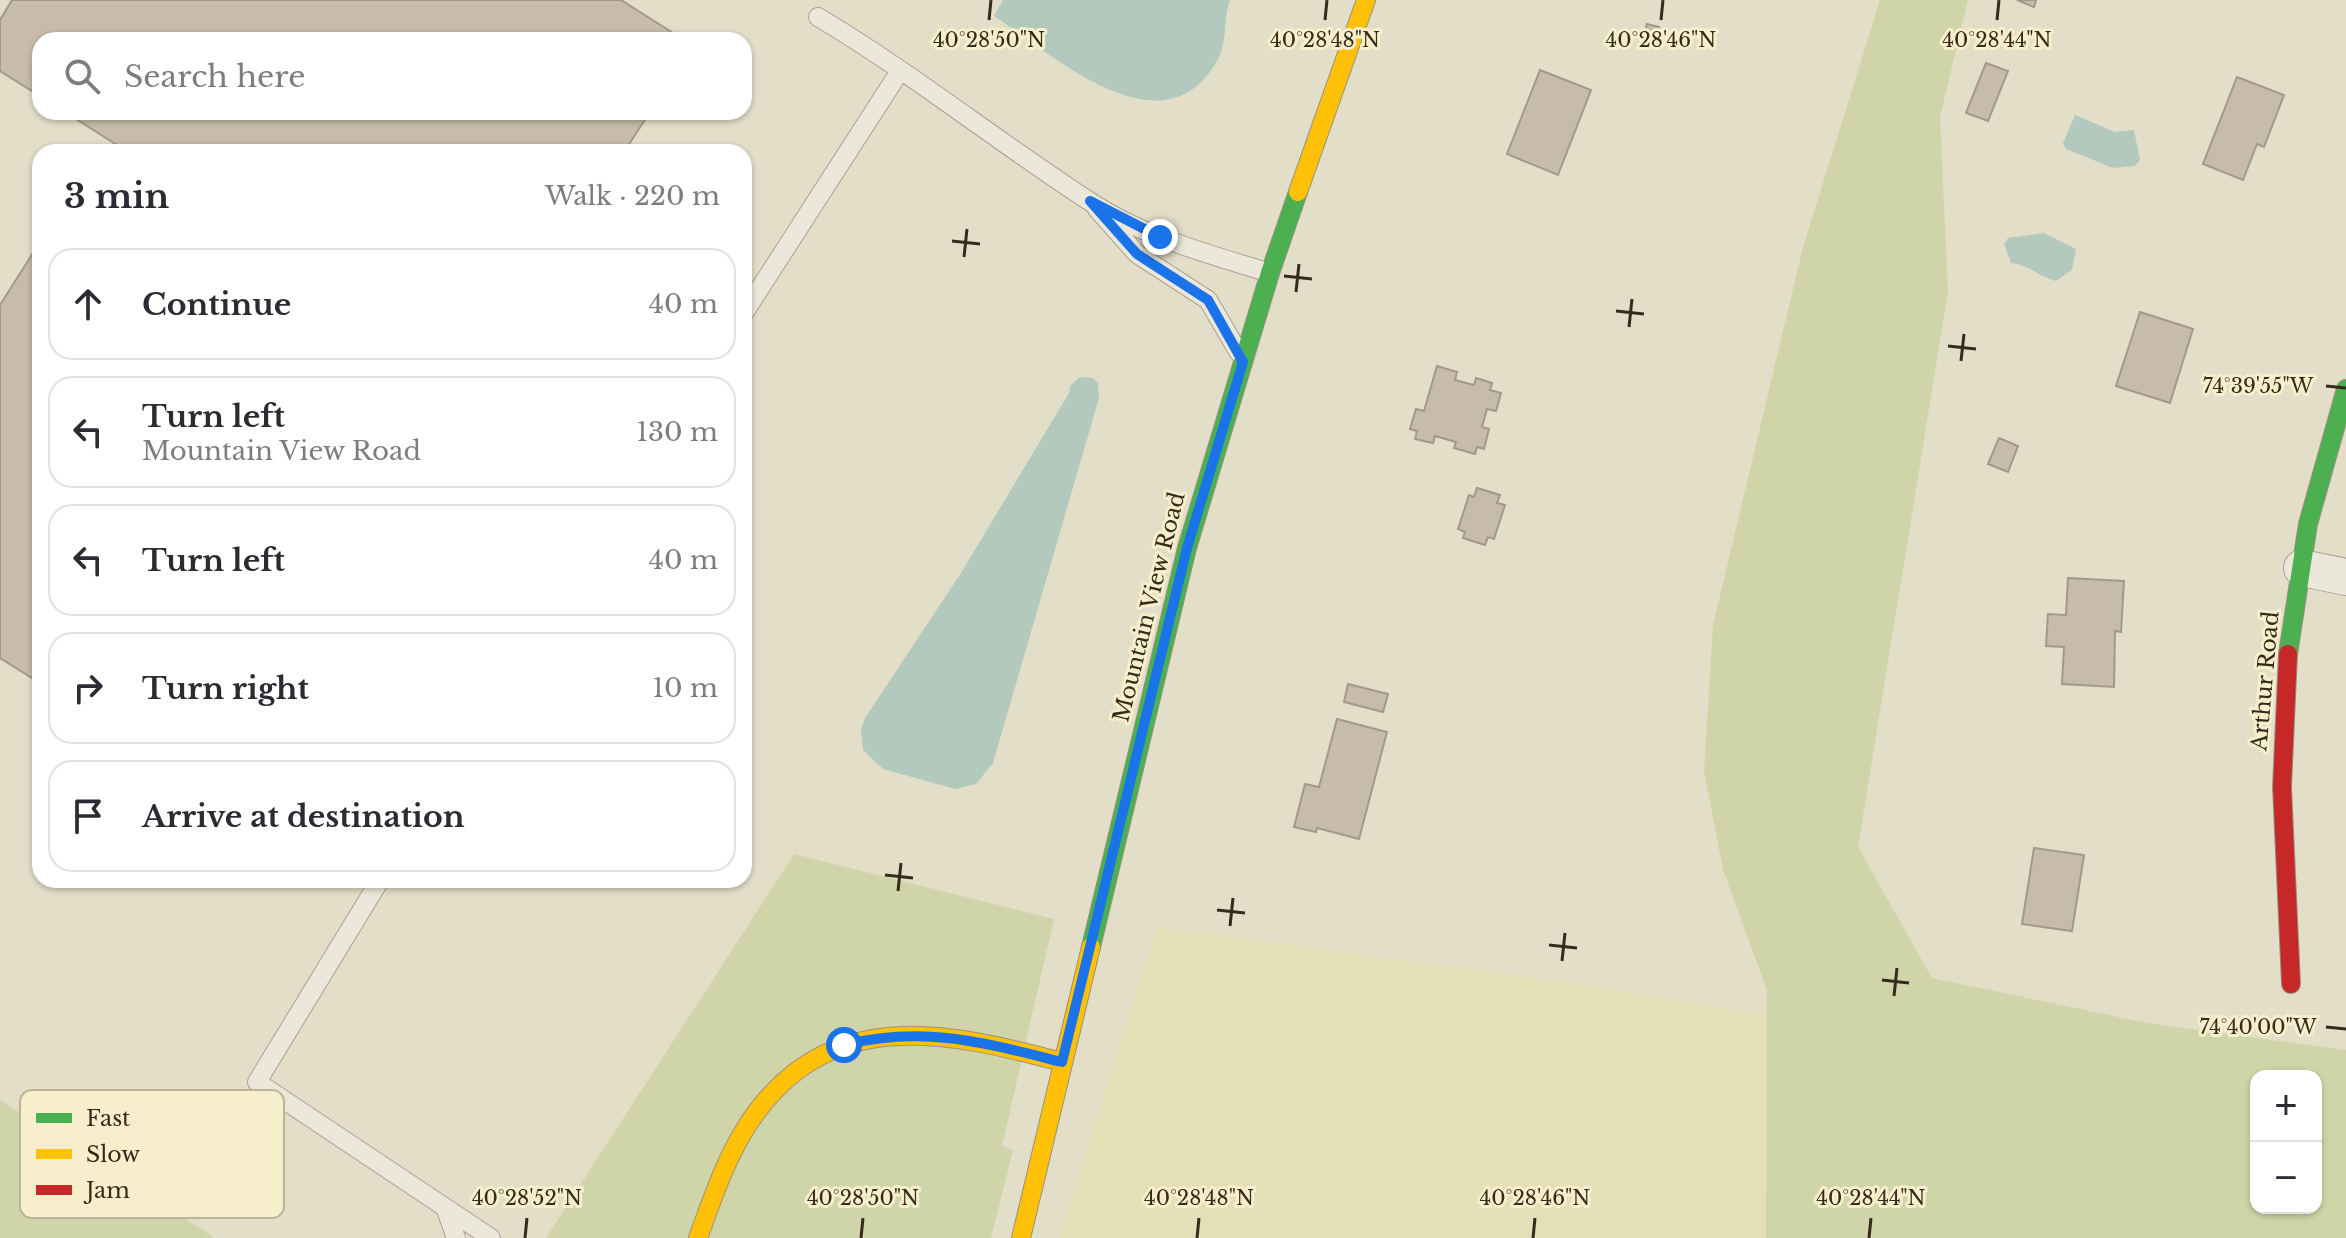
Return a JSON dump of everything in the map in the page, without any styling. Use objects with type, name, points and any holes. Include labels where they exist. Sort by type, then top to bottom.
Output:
[{"type":"street","name":"Mountain View Road","points":[[1021,1238],[1187,548],[1270,273],[1366,0]]},
{"type":"street","name":"Arthur Road","points":[[2291,984],[2282,759],[2287,666],[2316,489],[2346,389]]},
{"type":"street","points":[[2302,568],[2346,577]]},
{"type":"street","points":[[698,1238],[732,1150],[755,1113],[796,1072],[844,1045],[874,1038],[930,1034],[1062,1062]]},
{"type":"lane","points":[[818,17],[1090,201],[1160,237],[1270,273]]},
{"type":"lane","points":[[752,301],[900,71]]},
{"type":"lane","points":[[1090,201],[1137,254],[1208,300],[1243,362]]},
{"type":"lane","points":[[269,1090],[257,1082],[375,888]]},
{"type":"lane","points":[[284,1100],[491,1238]]},
{"type":"lane","points":[[446,1210],[456,1238]]},
{"type":"shaded area","points":[[1003,0],[1230,0],[1218,59],[1195,87],[1168,99],[1139,99],[1108,89],[1076,72],[994,16]]},
{"type":"shaded area","points":[[2075,115],[2115,132],[2134,130],[2140,160],[2135,166],[2113,168],[2066,149],[2063,143]]},
{"type":"shaded area","points":[[2044,233],[2076,249],[2072,270],[2056,281],[2011,263],[2004,244],[2008,238]]},
{"type":"shaded area","points":[[1080,377],[1093,378],[1098,383],[1099,398],[993,763],[976,784],[955,789],[883,769],[863,750],[861,729],[865,718],[961,573],[1069,393],[1070,386]]},
{"type":"shaded area","points":[[1157,927],[1555,981],[1767,1016],[1766,1238],[1059,1238]]},
{"type":"green space","points":[[1880,0],[1968,0],[1940,117],[1948,292],[1858,847],[1932,978],[2147,1023],[2346,1050],[2346,1238],[1766,1238],[1767,990],[1723,870],[1704,771],[1713,625],[1803,247]]},
{"type":"green space","points":[[794,854],[1054,919],[1002,1146],[1013,1150],[991,1238],[546,1238]]},
{"type":"green space","points":[[0,1100],[20,1113],[20,1218],[184,1218],[215,1238],[0,1238]]},
{"type":"building","points":[[12,0],[621,0],[671,32],[32,32],[32,91],[0,71],[0,20]]},
{"type":"building","points":[[2017,0],[2036,0],[2034,7]]},
{"type":"building","points":[[1647,24],[1659,27],[1655,38],[1644,35]]},
{"type":"building","points":[[1986,63],[2008,71],[1988,121],[1966,113]]},
{"type":"building","points":[[1540,70],[1591,90],[1558,175],[1507,154]]},
{"type":"building","points":[[2237,77],[2284,95],[2264,147],[2257,144],[2243,180],[2203,164]]},
{"type":"building","points":[[78,120],[645,120],[629,144],[115,144]]},
{"type":"building","points":[[32,255],[32,678],[0,658],[0,305]]},
{"type":"building","points":[[2140,312],[2193,329],[2170,403],[2116,386]]},
{"type":"building","points":[[1437,366],[1457,372],[1455,380],[1474,385],[1476,378],[1492,383],[1490,390],[1501,393],[1496,411],[1487,409],[1482,427],[1489,429],[1484,449],[1477,447],[1475,454],[1454,448],[1456,442],[1435,436],[1433,443],[1415,439],[1417,431],[1410,429],[1416,409],[1424,411]]},
{"type":"building","points":[[1999,438],[2018,446],[2008,472],[1988,464]]},
{"type":"building","points":[[1477,488],[1500,495],[1497,503],[1505,505],[1494,539],[1488,537],[1485,545],[1463,538],[1465,532],[1458,529],[1469,495],[1474,497]]},
{"type":"building","points":[[2068,578],[2124,581],[2121,632],[2115,631],[2114,687],[2062,684],[2064,647],[2046,646],[2048,614],[2066,615]]},
{"type":"building","points":[[1348,684],[1388,694],[1383,712],[1344,702]]},
{"type":"building","points":[[1337,719],[1387,732],[1359,839],[1317,828],[1316,832],[1294,827],[1305,784],[1319,787]]},
{"type":"building","points":[[2034,848],[2084,855],[2072,931],[2022,924]]},
{"type":"traffic: fast","points":[[1091,947],[1187,548],[1270,273],[1298,192]]},
{"type":"traffic: fast","points":[[2288,654],[2308,524],[2346,389]]},
{"type":"traffic: slow","points":[[1298,192],[1366,0]]},
{"type":"traffic: slow","points":[[1021,1238],[1091,947]]},
{"type":"traffic: slow","points":[[698,1238],[726,1166],[747,1126],[778,1087],[813,1060],[850,1044],[890,1037],[931,1036],[974,1042],[1062,1062]]},
{"type":"traffic: jam","points":[[2288,654],[2282,787],[2291,984]]},
{"type":"route","points":[[844,1045],[874,1038],[930,1034],[989,1044],[1062,1062],[1187,548],[1220,430],[1243,362],[1225,325],[1208,300],[1137,254],[1090,201],[1160,237]]}]
